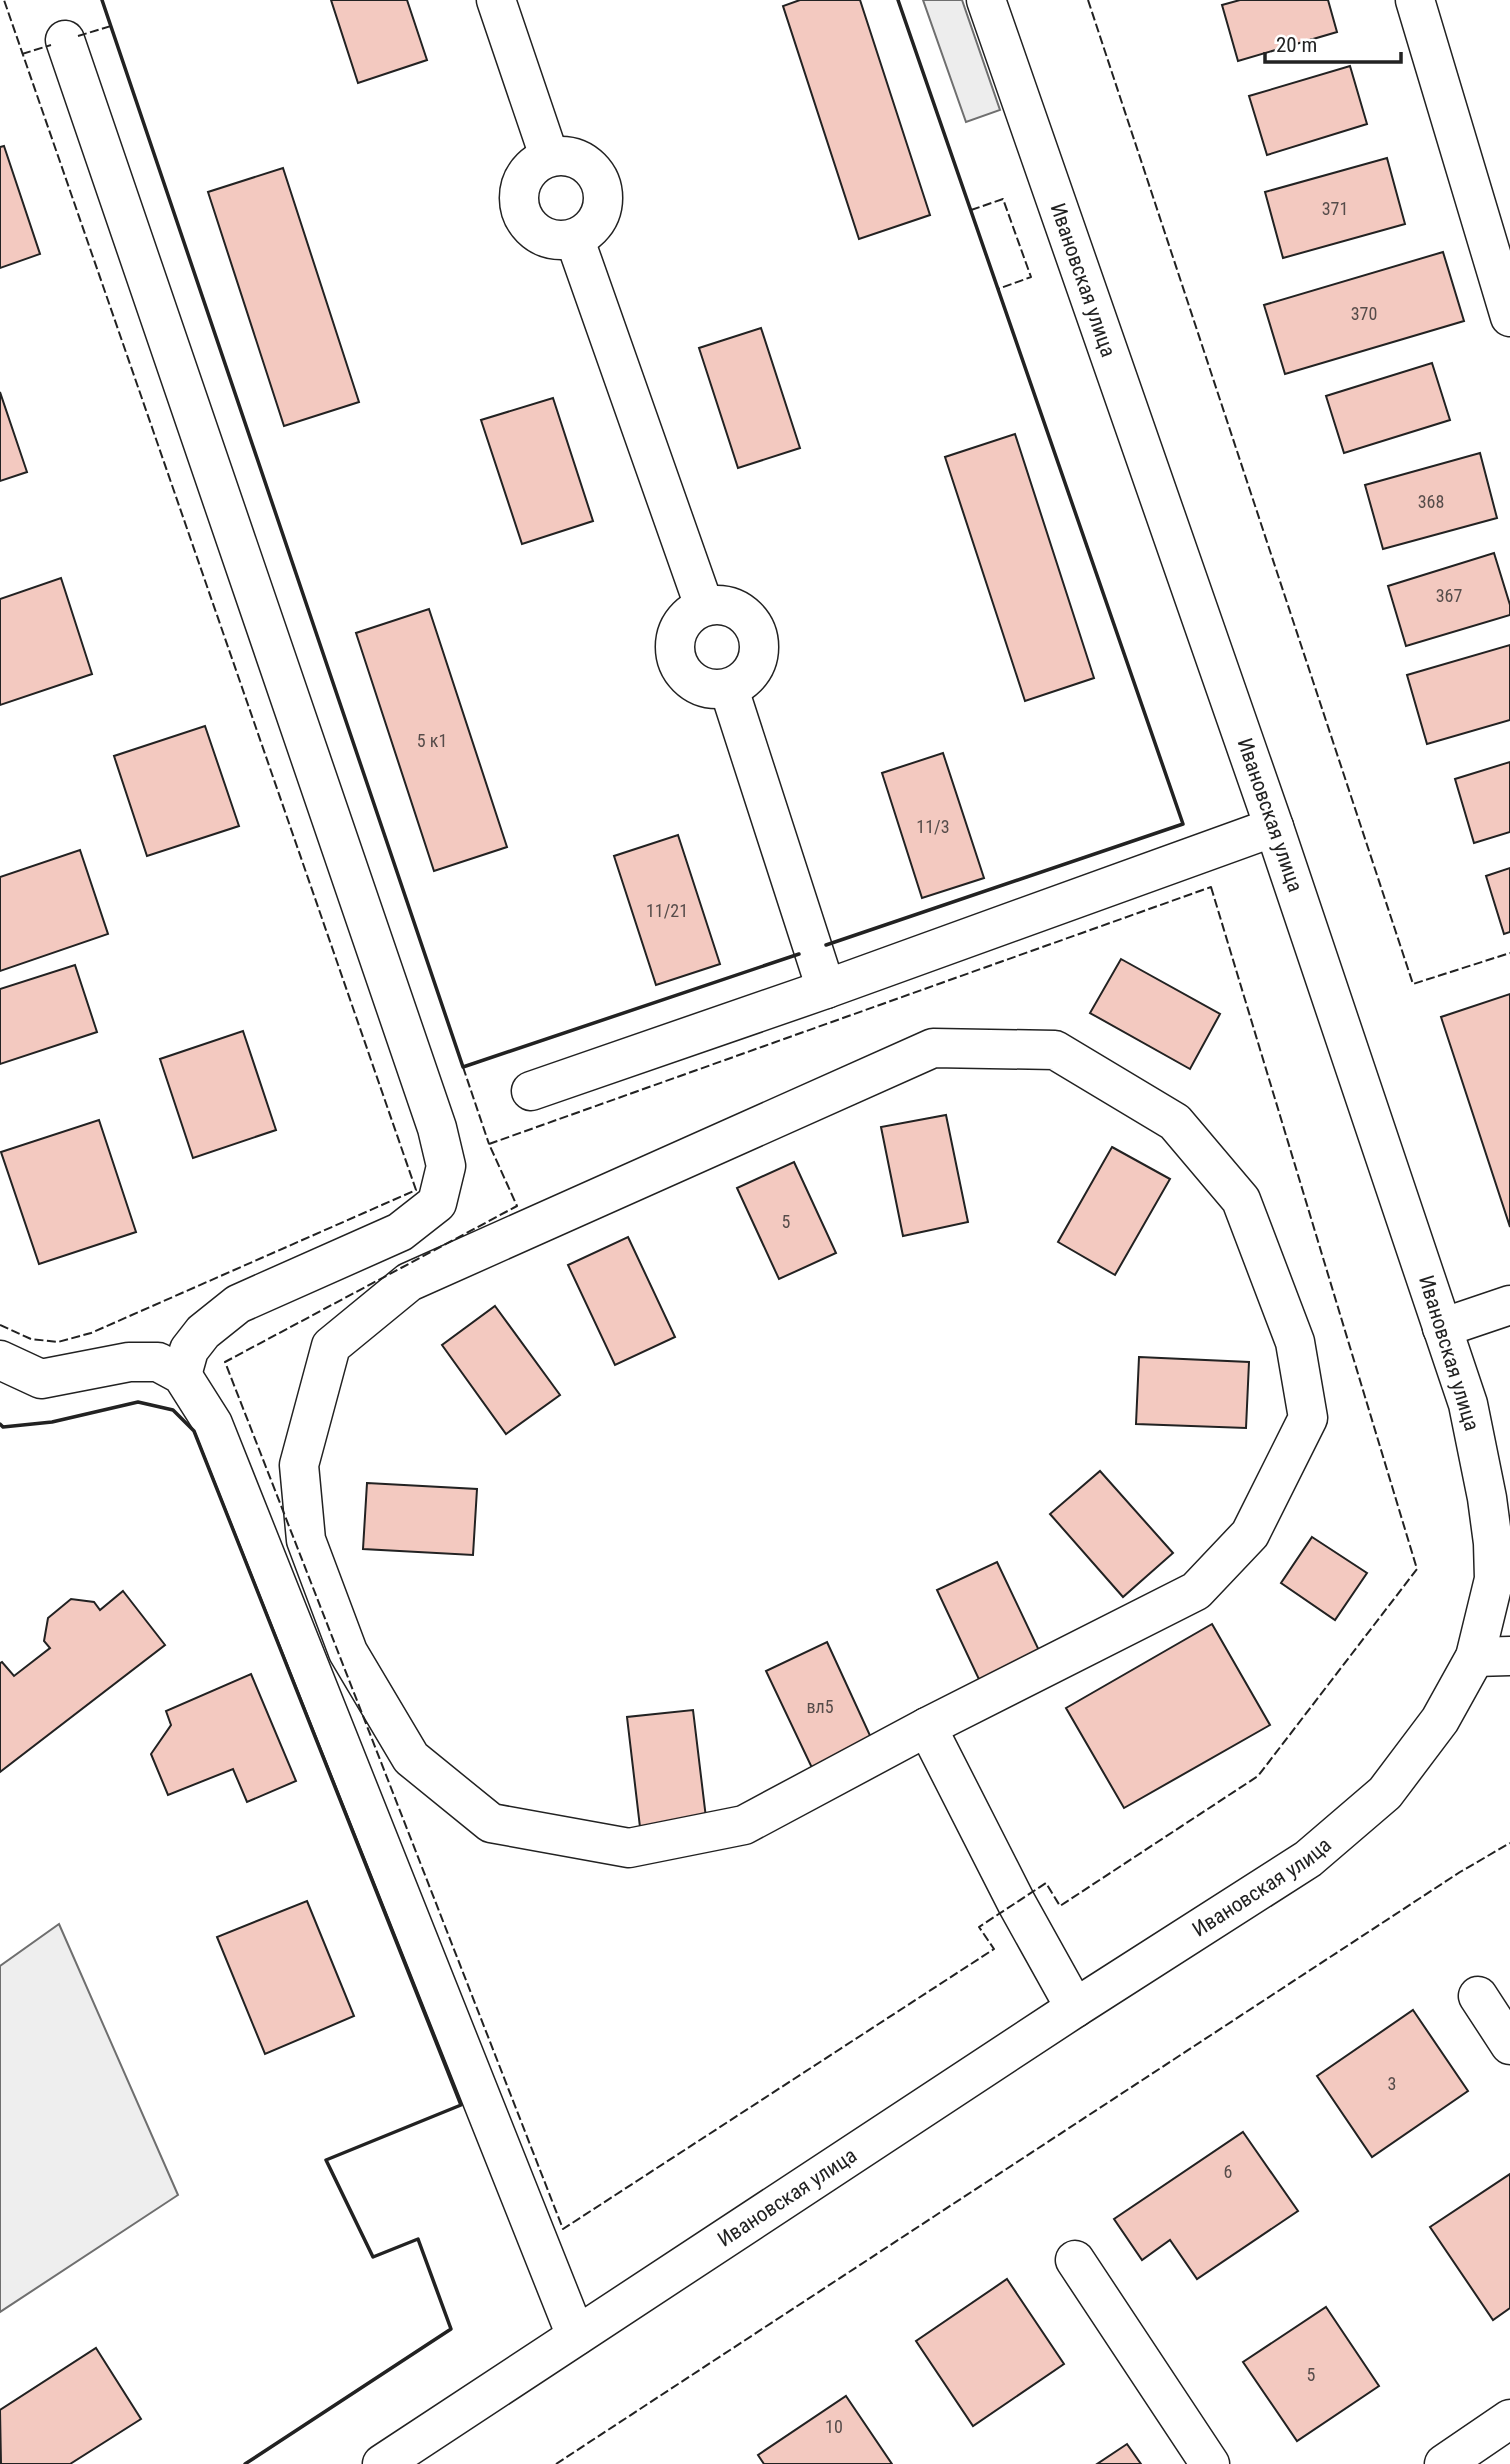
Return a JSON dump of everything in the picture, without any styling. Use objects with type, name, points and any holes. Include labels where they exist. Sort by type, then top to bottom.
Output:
[{"type":"street","points":[[496,0],[548,156]]},
{"type":"street","name":"Ивановская улица","points":[[382,2464],[1075,2008],[1308,1859],[1385,1793],[1492,1656],[1493,1543],[1468,1404],[1274,827],[986,0]]},
{"type":"street","points":[[1415,0],[1510,317]]},
{"type":"street","points":[[65,40],[438,1128],[446,1166],[437,1203],[400,1232],[238,1304],[203,1332],[189,1350],[182,1375]]},
{"type":"street","points":[[548,156],[571,156],[591,166],[603,185],[604,207],[593,227],[575,240],[552,240],[532,230],[520,211],[519,189],[530,169],[548,156]]},
{"type":"street","points":[[575,240],[704,606]]},
{"type":"street","points":[[726,605],[746,616],[758,634],[759,657],[748,676],[729,689],[707,690],[687,679],[675,660],[674,638],[685,618],[704,606],[726,605]]},
{"type":"street","points":[[729,689],[826,989]]},
{"type":"street","points":[[531,1091],[826,989],[1274,827]]},
{"type":"street","points":[[933,1048],[1055,1050],[1175,1122],[1241,1200],[1295,1342],[1308,1418],[1250,1534],[1196,1591],[927,1727],[744,1825],[629,1848],[491,1823],[411,1758],[348,1652],[306,1540],[299,1465],[331,1346],[409,1282],[933,1048]]},
{"type":"street","points":[[1442,1328],[1510,1306]]},
{"type":"street","points":[[0,1360],[41,1379],[129,1362],[158,1362],[182,1375],[213,1424],[576,2336]]},
{"type":"street","points":[[927,1727],[1016,1902],[1075,2008]]},
{"type":"street","points":[[1478,1996],[1510,2045]]},
{"type":"street","points":[[1075,2260],[1210,2464]]},
{"type":"street","points":[[1444,2464],[1510,2419]]},
{"type":"shaded area","points":[[923,0],[962,0],[1000,110],[966,122]]},
{"type":"shaded area","points":[[59,1924],[178,2195],[0,2312],[0,1966]]},
{"type":"building","points":[[331,0],[407,0],[427,60],[358,83]]},
{"type":"building","points":[[800,0],[860,0],[930,215],[859,239],[783,6]]},
{"type":"building","points":[[1240,0],[1328,0],[1337,32],[1238,61],[1222,5]]},
{"type":"building","points":[[1350,66],[1367,124],[1267,155],[1249,96]]},
{"type":"building","points":[[4,146],[40,254],[0,268],[0,147]]},
{"type":"building","points":[[1387,158],[1405,224],[1283,258],[1265,192]]},
{"type":"building","points":[[283,168],[359,402],[284,426],[208,192]]},
{"type":"building","points":[[1443,252],[1464,321],[1285,374],[1264,305]]},
{"type":"building","points":[[761,328],[800,448],[738,468],[699,348]]},
{"type":"building","points":[[1432,363],[1450,420],[1344,453],[1326,396]]},
{"type":"building","points":[[0,392],[27,472],[0,481]]},
{"type":"building","points":[[553,398],[593,521],[522,544],[481,420]]},
{"type":"building","points":[[1015,434],[1094,678],[1025,701],[945,457]]},
{"type":"building","points":[[1480,453],[1497,518],[1383,549],[1365,485]]},
{"type":"building","points":[[1494,553],[1510,605],[1510,615],[1406,646],[1388,586]]},
{"type":"building","points":[[61,578],[92,674],[0,705],[0,599]]},
{"type":"building","points":[[429,609],[507,847],[434,871],[356,633]]},
{"type":"building","points":[[1510,645],[1510,720],[1427,744],[1407,675]]},
{"type":"building","points":[[205,726],[239,826],[147,856],[114,756]]},
{"type":"building","points":[[943,753],[984,878],[922,898],[882,773]]},
{"type":"building","points":[[1510,762],[1510,832],[1474,843],[1455,779]]},
{"type":"building","points":[[678,835],[720,964],[656,985],[614,856]]},
{"type":"building","points":[[80,850],[108,934],[0,971],[0,877]]},
{"type":"building","points":[[1510,868],[1510,932],[1504,934],[1486,876]]},
{"type":"building","points":[[1121,959],[1220,1014],[1190,1069],[1090,1013]]},
{"type":"building","points":[[75,965],[97,1032],[0,1064],[0,989]]},
{"type":"building","points":[[1510,994],[1510,1227],[1441,1017]]},
{"type":"building","points":[[243,1031],[276,1130],[193,1158],[160,1059]]},
{"type":"building","points":[[946,1115],[968,1222],[903,1236],[881,1127]]},
{"type":"building","points":[[99,1120],[136,1232],[39,1264],[1,1152]]},
{"type":"building","points":[[1112,1147],[1170,1179],[1115,1275],[1058,1242]]},
{"type":"building","points":[[794,1162],[836,1253],[779,1279],[737,1188]]},
{"type":"building","points":[[628,1237],[675,1337],[615,1365],[568,1265]]},
{"type":"building","points":[[495,1306],[560,1395],[506,1434],[442,1345]]},
{"type":"building","points":[[1139,1357],[1249,1362],[1246,1428],[1136,1424]]},
{"type":"building","points":[[1100,1471],[1173,1553],[1123,1597],[1050,1514]]},
{"type":"building","points":[[367,1483],[477,1489],[473,1555],[363,1549]]},
{"type":"building","points":[[1312,1537],[1367,1573],[1335,1620],[1281,1583]]},
{"type":"building","points":[[997,1562],[1044,1661],[984,1690],[937,1590]]},
{"type":"building","points":[[123,1591],[165,1645],[0,1772],[0,1663],[14,1676],[50,1648],[44,1641],[48,1618],[71,1599],[94,1602],[100,1610]]},
{"type":"building","points":[[1212,1624],[1270,1725],[1124,1808],[1066,1708]]},
{"type":"building","points":[[827,1642],[873,1742],[813,1770],[766,1671]]},
{"type":"building","points":[[251,1674],[296,1781],[247,1802],[233,1769],[168,1795],[151,1754],[171,1725],[166,1711]]},
{"type":"building","points":[[693,1710],[706,1818],[640,1827],[627,1717]]},
{"type":"building","points":[[307,1901],[354,2016],[265,2054],[217,1937]]},
{"type":"building","points":[[1413,2010],[1468,2091],[1372,2157],[1317,2076]]},
{"type":"building","points":[[1243,2132],[1298,2211],[1197,2279],[1170,2240],[1142,2260],[1114,2219]]},
{"type":"building","points":[[1510,2174],[1510,2308],[1493,2320],[1430,2227]]},
{"type":"building","points":[[1007,2279],[1064,2364],[973,2426],[916,2341]]},
{"type":"building","points":[[1326,2307],[1379,2386],[1297,2441],[1243,2362]]},
{"type":"building","points":[[96,2348],[141,2419],[70,2464],[1,2464],[0,2410]]},
{"type":"building","points":[[846,2396],[892,2464],[764,2464],[758,2455]]},
{"type":"building","points":[[1127,2444],[1141,2464],[1097,2464]]},
{"type":"fence","points":[[0,1325],[31,1339],[58,1342],[91,1333],[416,1190],[4,0]]},
{"type":"fence","points":[[1088,0],[1413,984],[1510,953]]},
{"type":"fence","points":[[78,36],[111,26]]},
{"type":"fence","points":[[22,54],[51,45]]},
{"type":"fence","points":[[971,210],[1003,199],[1031,277],[998,289]]},
{"type":"fence","points":[[1211,887],[1417,1569],[1258,1776],[1060,1906],[1046,1883],[979,1927],[994,1949],[563,2229],[225,1362],[517,1206],[489,1144],[1211,887]]},
{"type":"fence","points":[[463,1067],[489,1144]]},
{"type":"fence","points":[[556,2464],[1460,1872],[1510,1843]]},
{"type":"wall","points":[[102,0],[463,1067],[799,954]]},
{"type":"wall","points":[[826,945],[1183,824],[898,0]]},
{"type":"wall","points":[[0,1424],[3,1427],[52,1422],[138,1402],[173,1410],[194,1431],[461,2105],[326,2160],[373,2257],[418,2239],[451,2329],[245,2464]]}]
